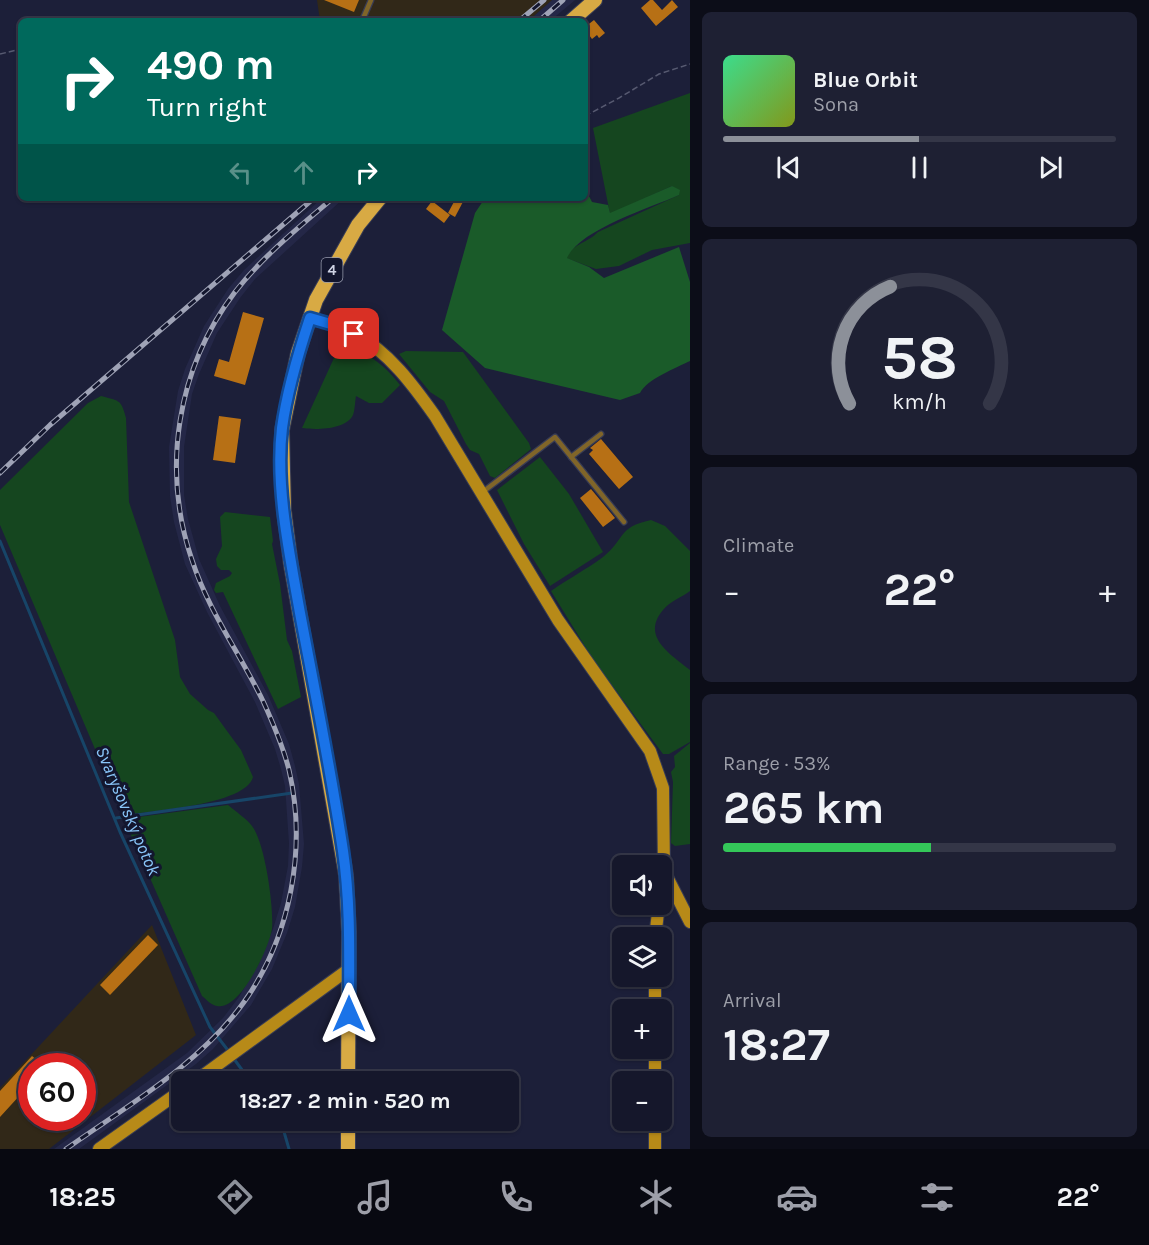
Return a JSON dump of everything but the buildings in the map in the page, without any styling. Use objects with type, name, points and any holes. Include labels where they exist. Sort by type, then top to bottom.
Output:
[{"type":"main road","points":[[574,18],[595,0]]},
{"type":"main road","name":"4","points":[[348,1071],[349,932],[345,866],[291,565],[283,502],[282,430],[298,353],[310,318],[326,280],[358,225],[378,201]]},
{"type":"main road","points":[[348,1131],[348,1149]]},
{"type":"street","points":[[310,318],[354,334],[383,354],[400,371],[435,416],[558,620],[650,751],[663,788],[664,855]]},
{"type":"street","points":[[672,887],[690,922]]},
{"type":"street","points":[[209,1071],[349,969]]},
{"type":"street","points":[[99,1149],[171,1098]]},
{"type":"street","points":[[655,1131],[655,1149]]},
{"type":"lane","points":[[363,18],[371,0]]},
{"type":"lane","points":[[571,457],[601,434]]},
{"type":"lane","points":[[481,493],[555,437],[624,522]]},
{"type":"path","points":[[0,54],[18,49]]},
{"type":"path","points":[[588,114],[658,74],[690,64]]},
{"type":"shaded area","points":[[317,0],[552,0],[531,18],[320,18]]},
{"type":"shaded area","points":[[552,0],[575,0],[554,18],[531,18]]},
{"type":"shaded area","points":[[319,201],[341,201],[255,279],[217,333],[192,394],[184,447],[184,495],[199,559],[220,606],[268,695],[289,744],[295,766],[299,784],[304,844],[295,907],[272,969],[251,1005],[213,1049],[186,1071],[171,1071],[171,1082],[79,1149],[54,1149],[79,1131],[96,1131],[96,1119],[187,1053],[223,1018],[239,997],[259,963],[281,903],[288,866],[289,843],[285,786],[281,769],[255,702],[207,612],[185,564],[170,496],[169,447],[178,391],[204,326],[228,289],[244,270]]},
{"type":"shaded area","points":[[152,925],[196,1035],[96,1113],[96,1053],[33,1053]]},
{"type":"shaded area","points":[[18,1069],[18,1131],[72,1131],[49,1149],[0,1149],[0,1088]]},
{"type":"green space","points":[[690,93],[690,243],[652,250],[619,266],[596,269],[566,258],[573,249],[598,232],[679,195],[672,186],[610,214],[593,128]]},
{"type":"green space","points":[[672,186],[680,190],[679,195],[634,213],[585,238],[567,258],[589,267],[604,278],[679,247],[690,282],[690,361],[655,379],[640,393],[620,400],[485,368],[442,330],[475,213],[483,201],[588,201],[588,194],[592,202],[608,205],[610,213]]},
{"type":"green space","points":[[339,347],[365,354],[388,371],[400,385],[382,403],[369,403],[356,396],[353,415],[344,424],[322,429],[302,428]]},
{"type":"green space","points":[[406,351],[463,352],[529,443],[531,449],[495,478],[490,476],[479,454],[470,450],[466,444],[444,401],[430,392],[399,354]]},
{"type":"green space","points":[[101,396],[118,401],[126,418],[129,502],[175,640],[180,677],[190,694],[214,713],[241,750],[253,777],[247,787],[216,800],[174,809],[123,815],[0,525],[0,490],[88,403]]},
{"type":"green space","points":[[540,457],[569,494],[603,552],[550,586],[524,544],[497,490]]},
{"type":"green space","points":[[225,512],[270,517],[287,640],[292,651],[301,697],[278,709],[223,592],[216,593],[214,590],[216,583],[232,573],[229,570],[221,570],[217,566],[216,559],[222,546],[220,517]]},
{"type":"green space","points":[[651,520],[665,526],[690,551],[690,591],[663,610],[655,629],[657,637],[667,652],[690,670],[690,742],[669,754],[663,754],[594,661],[551,591],[603,557],[632,526]]},
{"type":"green space","points":[[690,743],[690,844],[675,846],[671,843],[673,782],[671,772],[675,767],[674,756]]},
{"type":"green space","points":[[228,805],[252,826],[257,834],[265,860],[270,891],[272,929],[259,963],[244,989],[226,1005],[217,1006],[202,996],[124,819]]},
{"type":"waterway","name":"Svaryšovský potok","points":[[0,541],[120,832],[210,1027],[230,1053]]},
{"type":"waterway","points":[[116,818],[292,793]]},
{"type":"waterway","name":"Svaryšovský potok","points":[[234,1059],[243,1071]]},
{"type":"waterway","name":"Svaryšovský potok","points":[[284,1131],[289,1149]]},
{"type":"railway","points":[[523,18],[544,0]]},
{"type":"railway","points":[[542,18],[563,0]]},
{"type":"railway","points":[[0,473],[50,425],[311,201]]},
{"type":"railway","points":[[66,1149],[161,1083],[184,1065],[226,1025],[260,976],[284,920],[295,860],[296,830],[289,770],[281,743],[263,701],[215,614],[192,560],[177,490],[177,455],[180,420],[188,386],[199,353],[215,322],[235,292],[257,266],[330,201]]},
{"type":"route","points":[[349,1014],[346,875],[339,823],[291,565],[284,511],[282,430],[298,353],[310,318],[354,334]]}]
